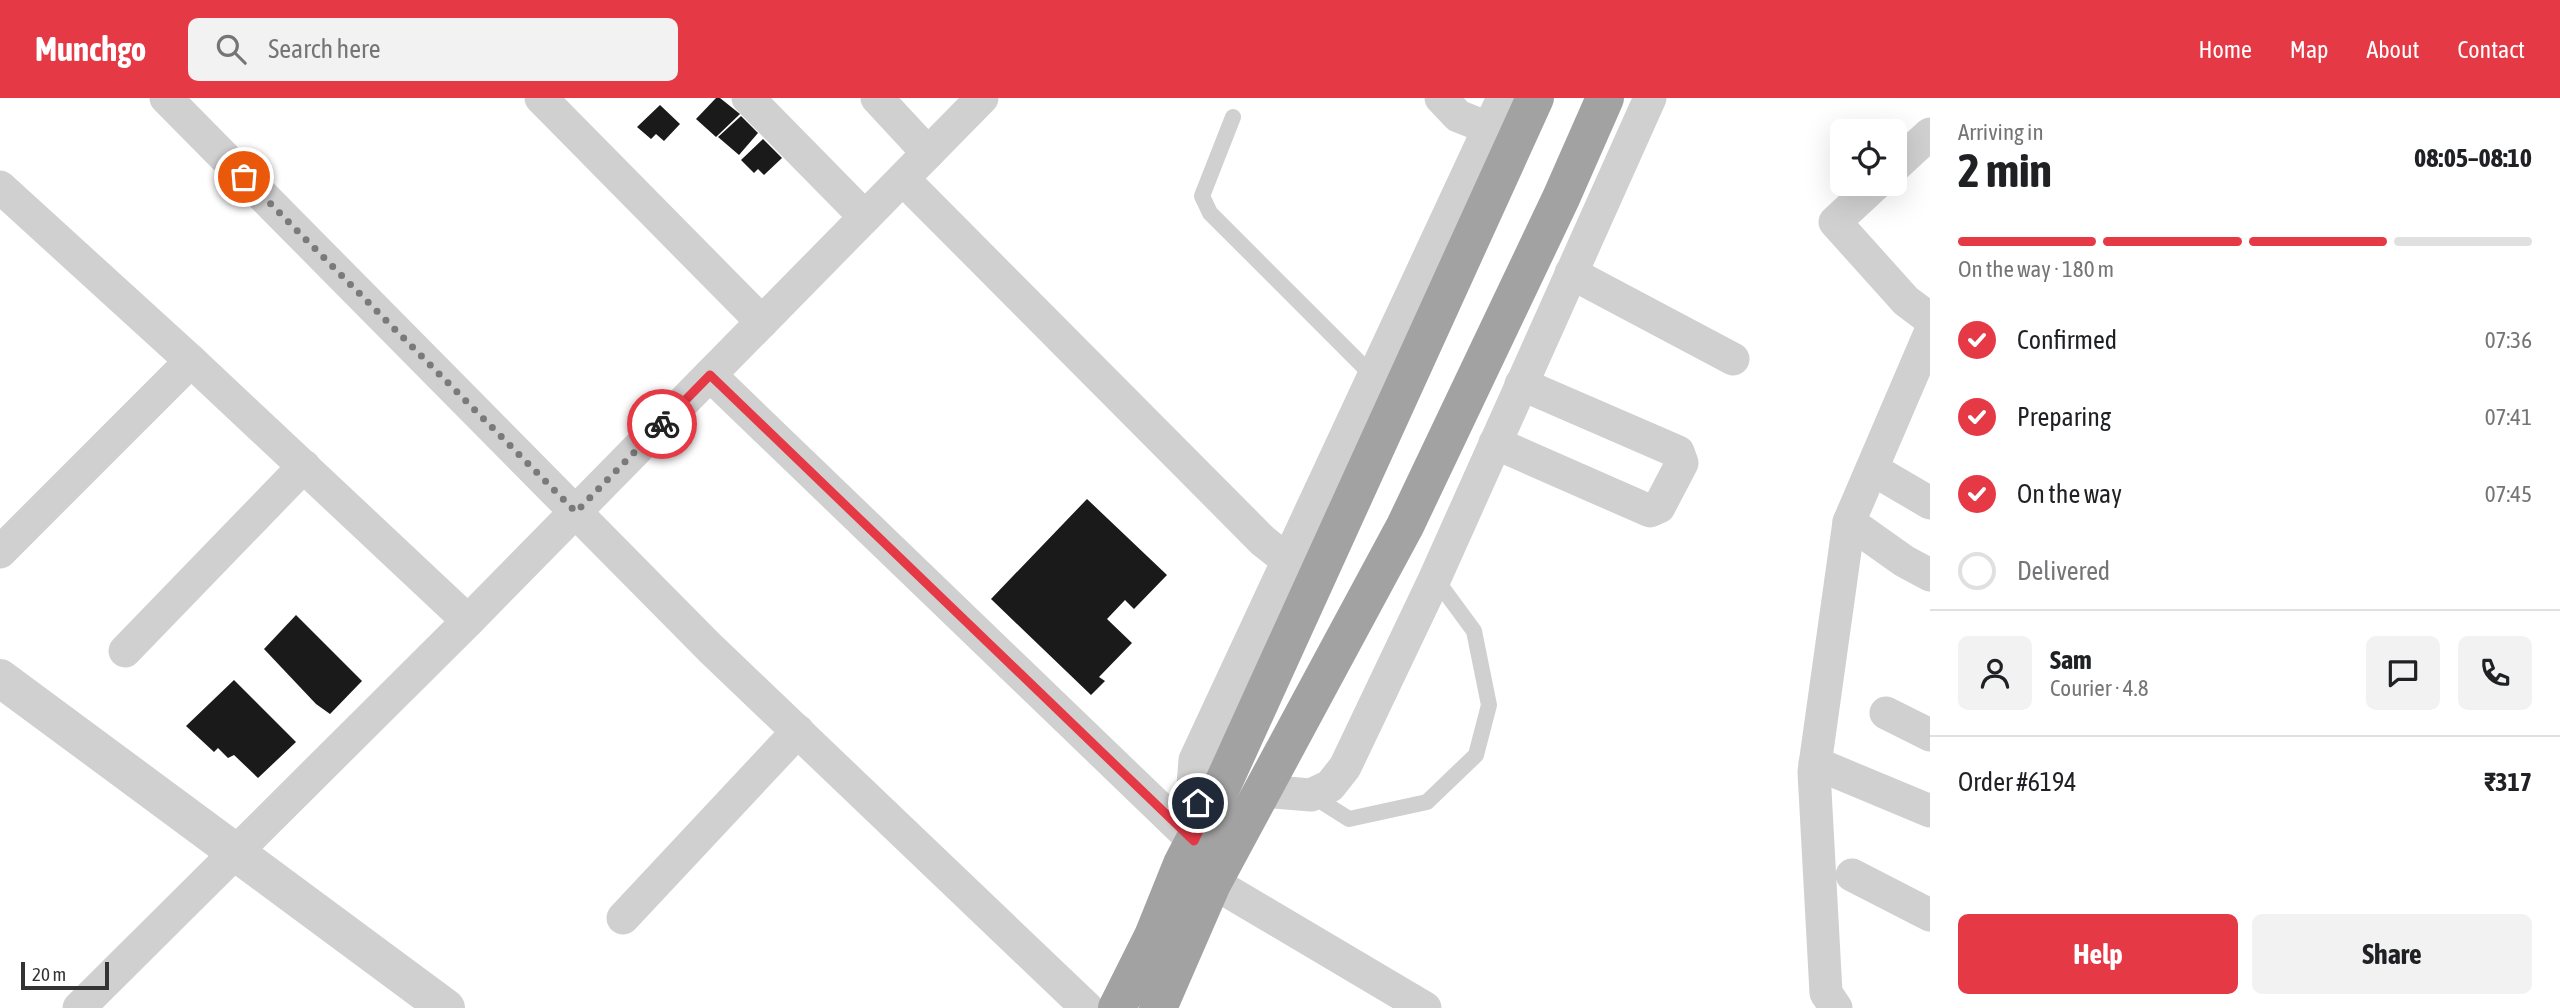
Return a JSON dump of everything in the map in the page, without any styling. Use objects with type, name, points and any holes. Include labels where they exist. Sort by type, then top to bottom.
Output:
[{"type":"highway","points":[[1111,1007],[1153,936],[1201,842],[1535,98]]},
{"type":"highway","points":[[1158,1008],[1201,842],[1262,791],[1405,526],[1561,198],[1605,98]]},
{"type":"street","points":[[166,98],[710,648],[798,731],[1111,1007]]},
{"type":"street","points":[[541,98],[762,322]]},
{"type":"street","points":[[748,98],[865,217]]},
{"type":"street","points":[[877,98],[928,153]]},
{"type":"street","points":[[79,1008],[468,621],[982,98]]},
{"type":"street","points":[[1441,98],[1458,116],[1491,129]]},
{"type":"street","points":[[1201,842],[1193,785],[1195,760],[1491,129],[1503,98]]},
{"type":"street","points":[[1262,791],[1311,795],[1330,786],[1345,767],[1435,578],[1650,98]]},
{"type":"street","points":[[1907,155],[1930,135]]},
{"type":"street","points":[[902,179],[1263,541],[1288,561]]},
{"type":"street","points":[[0,187],[191,361],[468,621]]},
{"type":"street","points":[[1863,196],[1835,222],[1906,301],[1930,319]]},
{"type":"street","points":[[1571,273],[1733,359]]},
{"type":"street","points":[[1836,1008],[1826,993],[1815,762],[1849,522],[1930,332]]},
{"type":"street","points":[[0,552],[191,361]]},
{"type":"street","points":[[710,375],[1201,842],[1424,1008]]},
{"type":"street","points":[[1494,443],[1650,511],[1659,507],[1682,463],[1678,452],[1521,384]]},
{"type":"street","points":[[125,651],[304,466]]},
{"type":"street","points":[[1872,469],[1930,503]]},
{"type":"street","points":[[1849,522],[1904,561],[1930,575]]},
{"type":"street","points":[[0,678],[446,1008]]},
{"type":"street","points":[[1886,713],[1930,735]]},
{"type":"street","points":[[623,918],[798,731]]},
{"type":"street","points":[[1815,762],[1930,811]]},
{"type":"street","points":[[1852,875],[1930,915]]},
{"type":"lane","points":[[1233,117],[1202,196],[1210,213],[1374,377]]},
{"type":"lane","points":[[1311,795],[1349,819],[1427,802],[1476,755],[1489,705],[1474,631],[1435,578]]},
{"type":"building","points":[[716,98],[720,98],[740,114],[716,137],[696,119]]},
{"type":"building","points":[[660,105],[680,124],[664,141],[656,134],[651,139],[637,127]]},
{"type":"building","points":[[741,116],[758,133],[739,155],[718,137]]},
{"type":"building","points":[[763,139],[782,158],[764,175],[758,169],[754,173],[741,160]]},
{"type":"building","points":[[1087,499],[1167,575],[1134,609],[1125,600],[1107,619],[1132,643],[1099,677],[1105,681],[1091,695],[991,599]]},
{"type":"building","points":[[296,615],[362,681],[330,714],[316,704],[264,649]]},
{"type":"building","points":[[234,680],[296,742],[258,778],[234,755],[228,758],[218,748],[214,752],[186,726]]},
{"type":"way so far","points":[[244,177],[576,512],[662,424]]},
{"type":"route","points":[[662,424],[710,375],[1194,841],[1203,822],[1198,803]]}]
